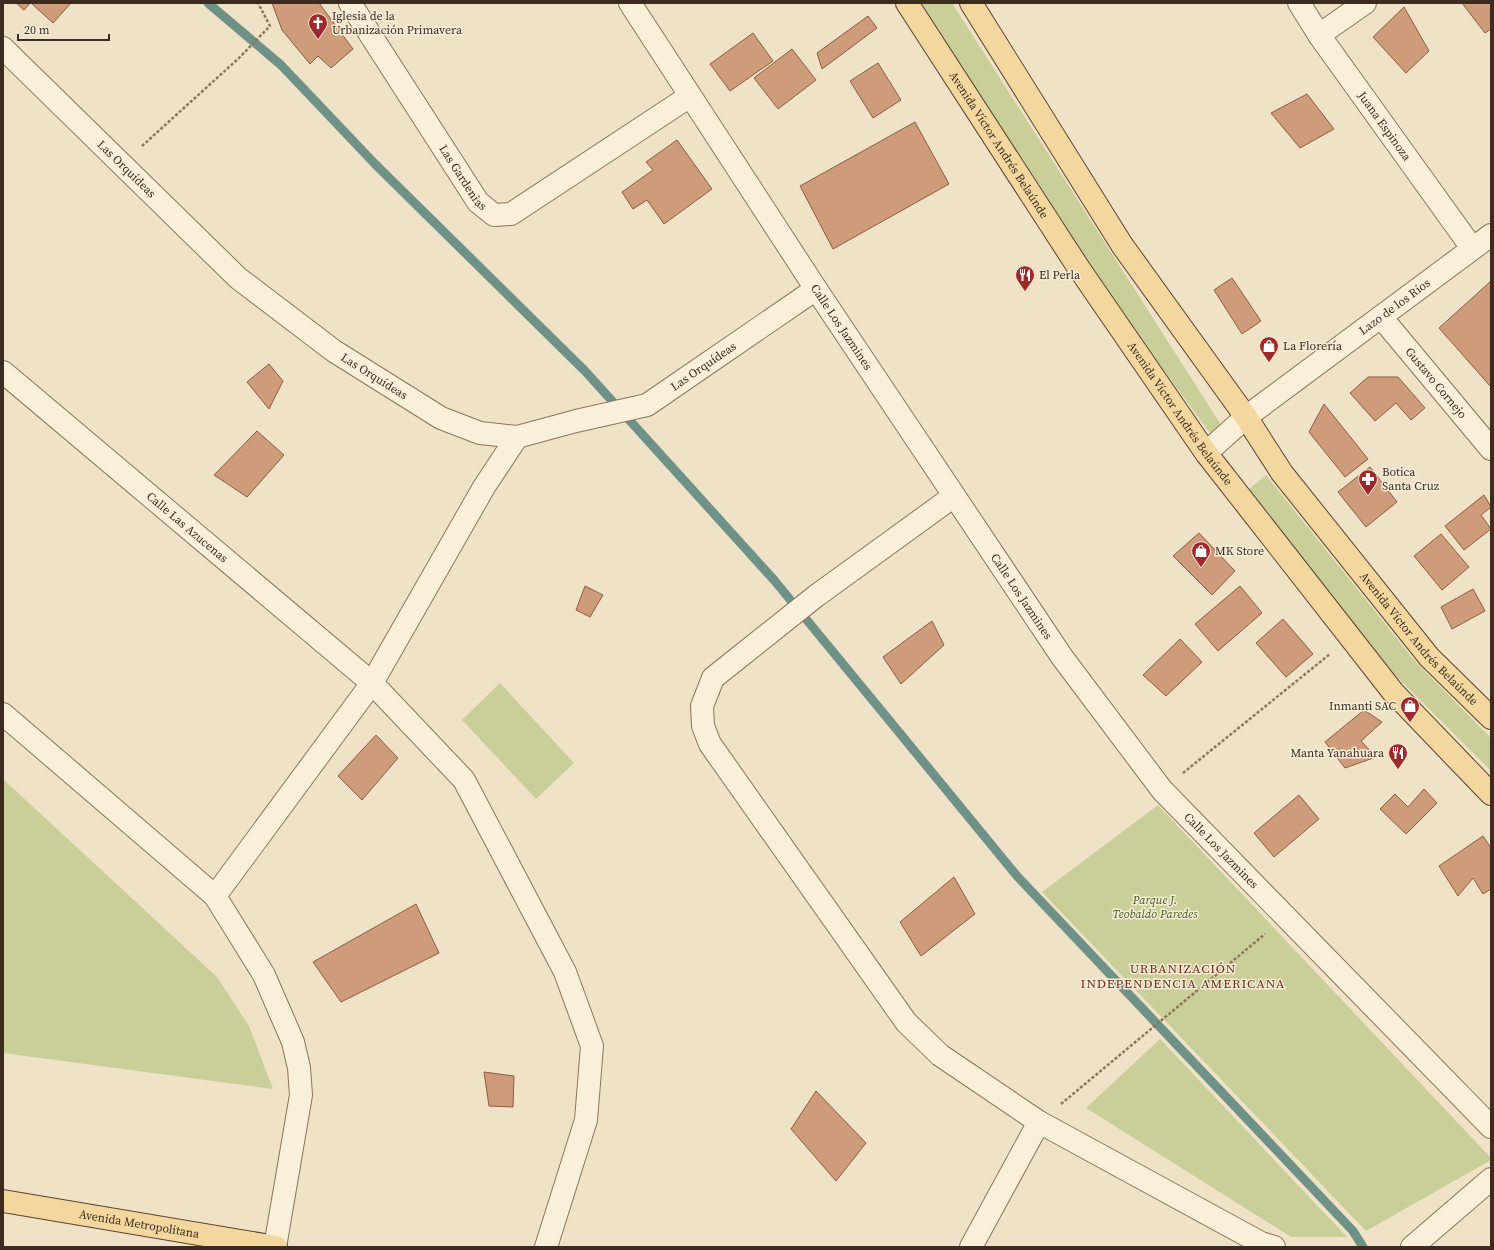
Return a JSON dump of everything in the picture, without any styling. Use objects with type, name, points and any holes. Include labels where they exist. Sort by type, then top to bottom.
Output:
[{"type":"main road","name":"Avenida Víctor Andrés Belaúnde","points":[[907,3],[1078,267],[1206,453],[1393,692],[1491,794]]},
{"type":"main road","name":"Avenida Víctor Andrés Belaúnde","points":[[971,3],[1122,245],[1246,417],[1282,473],[1429,656],[1491,718]]},
{"type":"main road","name":"Avenida Metropolitana","points":[[3,1202],[275,1247]]},
{"type":"street","name":"Las Gardenias","points":[[350,3],[478,202],[494,215],[511,214],[690,96]]},
{"type":"street","name":"Calle Los Jazmines","points":[[630,3],[816,289],[1062,657],[1162,790],[1491,1128]]},
{"type":"street","name":"Juana Espinoza","points":[[1299,3],[1319,35],[1472,248]]},
{"type":"street","points":[[1319,35],[1365,3]]},
{"type":"street","name":"Las Orquídeas","points":[[3,48],[238,278],[334,351],[441,418],[480,432],[517,438],[576,421],[647,405],[816,289]]},
{"type":"street","name":"Lazo de los Ríos","points":[[1206,453],[1246,417],[1491,235]]},
{"type":"street","name":"Gustavo Cornejo","points":[[1381,317],[1491,449]]},
{"type":"street","name":"Calle Las Azucenas","points":[[3,372],[372,682],[464,780],[565,972],[592,1046],[586,1120],[546,1247]]},
{"type":"street","points":[[215,896],[372,682],[484,487],[517,438]]},
{"type":"street","points":[[954,496],[816,596],[713,678],[702,706],[703,726],[710,744],[906,1022],[940,1055],[1039,1122],[1261,1243],[1274,1247]]},
{"type":"street","points":[[3,714],[215,896],[264,975],[293,1042],[299,1068],[301,1095],[275,1247]]},
{"type":"street","points":[[971,1247],[1039,1122]]},
{"type":"street","points":[[1412,1247],[1491,1178]]},
{"type":"path","points":[[122,164],[240,58],[266,31],[270,26],[258,3]]},
{"type":"path","points":[[1162,790],[1350,637]]},
{"type":"path","points":[[1039,1122],[1286,917]]},
{"type":"green space","points":[[916,3],[952,3],[1225,431],[1212,436],[1032,192]]},
{"type":"green space","points":[[1266,475],[1414,660],[1491,738],[1491,771],[1394,674],[1248,490]]},
{"type":"green space","points":[[500,683],[574,763],[536,799],[462,720]]},
{"type":"green space","points":[[3,779],[217,977],[249,1026],[273,1089],[3,1053]]},
{"type":"green space","name":"Parque J. Teobaldo Paredes","points":[[1158,805],[1491,1158],[1491,1160],[1366,1231],[1042,892]]},
{"type":"green space","points":[[1160,1039],[1347,1237],[1291,1237],[1086,1108]]},
{"type":"building","points":[[16,3],[30,3],[24,10]]},
{"type":"building","points":[[31,3],[71,3],[53,23]]},
{"type":"building","name":"Iglesia de la Urbanización Primavera","points":[[272,3],[319,3],[353,49],[331,68],[318,56],[310,64],[282,30]]},
{"type":"building","points":[[1462,3],[1491,3],[1491,29],[1485,33]]},
{"type":"building","points":[[1404,7],[1429,51],[1406,73],[1373,37]]},
{"type":"building","points":[[868,16],[877,28],[822,69],[817,53]]},
{"type":"building","points":[[753,33],[773,61],[730,91],[710,64]]},
{"type":"building","points":[[792,49],[816,80],[778,109],[754,78]]},
{"type":"building","points":[[878,63],[901,100],[873,118],[850,81]]},
{"type":"building","points":[[1307,94],[1334,129],[1300,148],[1271,113]]},
{"type":"building","points":[[915,122],[949,184],[833,249],[800,186]]},
{"type":"building","points":[[677,140],[712,189],[664,224],[647,200],[633,209],[622,192],[653,170],[646,162]]},
{"type":"building","points":[[1232,278],[1261,321],[1242,334],[1214,290]]},
{"type":"building","points":[[1491,281],[1491,387],[1439,328]]},
{"type":"building","points":[[269,364],[283,381],[269,409],[247,382]]},
{"type":"building","points":[[1368,377],[1398,377],[1425,408],[1411,420],[1396,403],[1375,421],[1350,393]]},
{"type":"building","points":[[1324,404],[1368,459],[1345,477],[1309,432]]},
{"type":"building","points":[[257,431],[284,455],[247,497],[214,475]]},
{"type":"building","points":[[1370,467],[1397,502],[1366,527],[1338,492]]},
{"type":"building","points":[[1484,495],[1491,507],[1481,515],[1491,529],[1464,550],[1445,526]]},
{"type":"building","points":[[1199,533],[1235,571],[1212,595],[1173,556]]},
{"type":"building","points":[[1441,534],[1469,567],[1442,590],[1414,556]]},
{"type":"building","points":[[585,586],[603,595],[590,617],[576,610]]},
{"type":"building","points":[[1240,586],[1262,613],[1218,651],[1195,624]]},
{"type":"building","points":[[1473,589],[1485,611],[1452,629],[1441,607]]},
{"type":"building","points":[[1283,619],[1313,654],[1286,677],[1256,643]]},
{"type":"building","points":[[932,621],[944,645],[901,684],[883,657]]},
{"type":"building","points":[[1180,639],[1202,662],[1166,696],[1143,675]]},
{"type":"building","points":[[1364,710],[1382,722],[1361,741],[1376,757],[1345,768],[1325,742]]},
{"type":"building","points":[[376,735],[398,758],[362,800],[338,776]]},
{"type":"building","points":[[1424,789],[1437,803],[1406,834],[1380,809],[1395,794],[1408,807]]},
{"type":"building","points":[[1299,795],[1319,819],[1274,857],[1254,833]]},
{"type":"building","points":[[1483,836],[1491,848],[1491,889],[1483,894],[1473,878],[1458,896],[1439,866]]},
{"type":"building","points":[[954,877],[975,914],[921,956],[900,922]]},
{"type":"building","points":[[416,904],[439,953],[341,1002],[313,962]]},
{"type":"building","points":[[484,1072],[514,1076],[513,1107],[489,1106]]},
{"type":"building","points":[[816,1091],[866,1143],[836,1181],[791,1129]]},
{"type":"waterway","points":[[208,3],[281,65],[375,164],[585,371],[774,580],[1017,876],[1353,1231],[1363,1247]]},
{"type":"place","name":"Iglesia de la Urbanización Primavera","points":[[318,40]]},
{"type":"place","name":"El Perla","points":[[1025,292]]},
{"type":"place","name":"La Florería","points":[[1269,363]]},
{"type":"place","name":"Botica Santa Cruz","points":[[1368,496]]},
{"type":"place","name":"MK Store","points":[[1201,568]]},
{"type":"place","name":"Inmanti SAC","points":[[1410,723]]},
{"type":"place","name":"Manta Yanahuara","points":[[1398,770]]},
{"type":"district","name":"URBANIZACIÓN INDEPENDENCIA AMERICANA","points":[[1183,976]]}]
